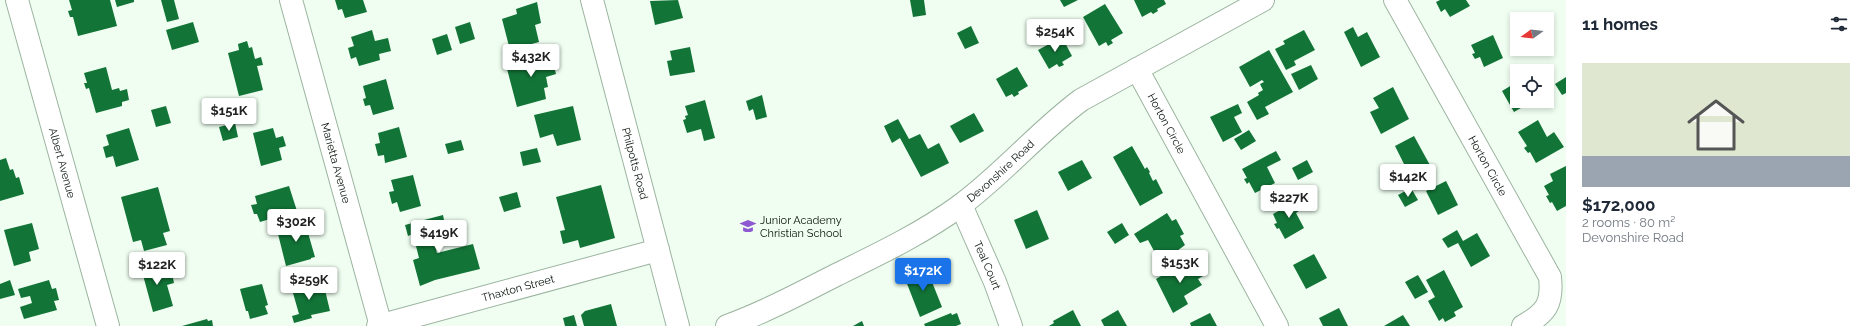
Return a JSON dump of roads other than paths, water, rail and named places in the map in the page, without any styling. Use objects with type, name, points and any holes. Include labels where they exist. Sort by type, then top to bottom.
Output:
[{"type":"street","name":"Albert Avenue","points":[[17,0],[108,326]]},
{"type":"street","name":"Marietta Avenue","points":[[291,0],[380,326]]},
{"type":"street","name":"Philpotts Road","points":[[592,0],[678,326]]},
{"type":"street","name":"Devonshire Road","points":[[727,326],[791,298],[896,245],[961,205],[998,174],[1055,119],[1081,100],[1263,0]]},
{"type":"street","name":"Horton Circle","points":[[1396,0],[1550,277],[1552,292],[1549,302],[1544,311],[1535,320],[1523,326]]},
{"type":"street","name":"Horton Circle","points":[[1137,69],[1277,326]]},
{"type":"street","name":"Teal Court","points":[[961,205],[995,282],[1011,326]]},
{"type":"street","name":"Thaxton Street","points":[[380,326],[658,250]]},
{"type":"place","name":"Junior Academy Christian School","points":[[748,226]]}]
